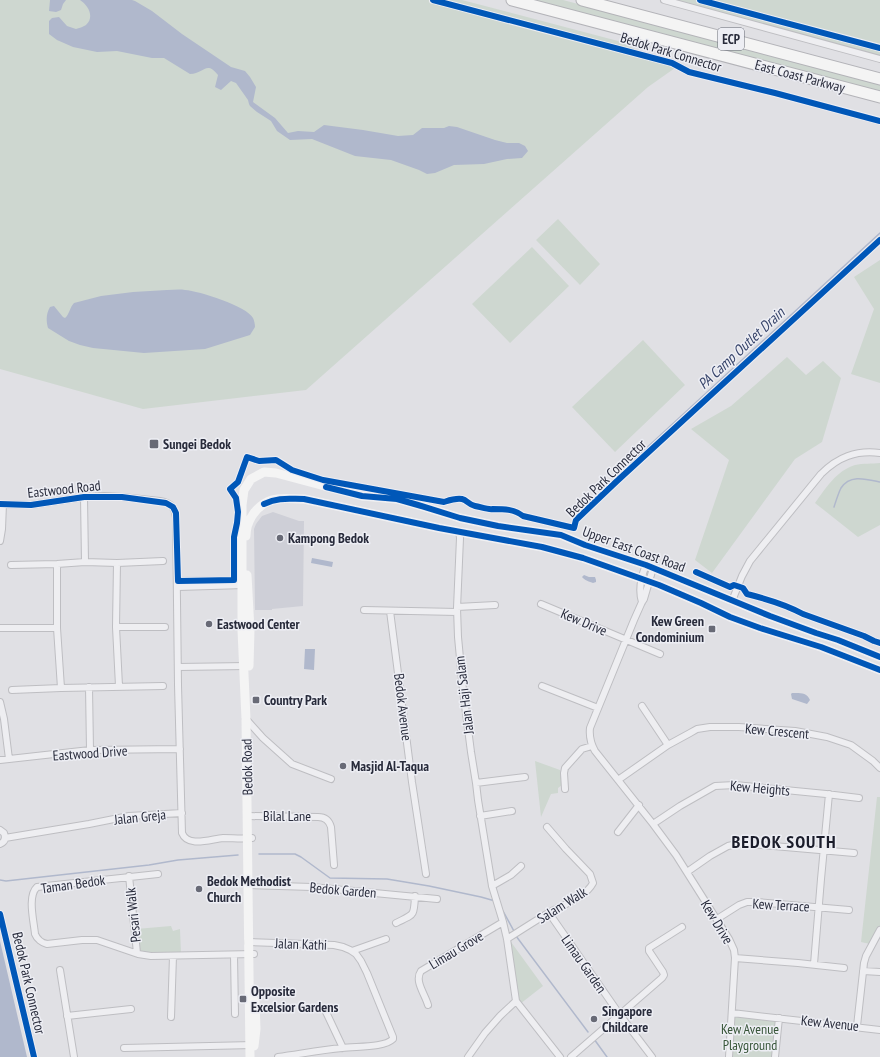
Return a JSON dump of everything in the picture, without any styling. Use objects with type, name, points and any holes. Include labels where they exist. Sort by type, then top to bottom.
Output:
[{"type":"highway","name":"East Coast Parkway","points":[[512,0],[880,97]]},
{"type":"highway","name":"East Coast Parkway","points":[[582,0],[880,79]]},
{"type":"main road","name":"Upper East Coast Road","points":[[251,479],[264,472],[276,473],[362,496],[397,499],[460,518],[498,526],[561,535],[585,545],[650,566],[770,616],[880,656]]},
{"type":"main road","name":"Bedok Road","points":[[250,1057],[256,1029],[251,954],[249,721],[246,666],[250,642],[245,582],[242,506],[244,490],[251,479]]},
{"type":"main road","points":[[310,482],[305,491],[310,500]]},
{"type":"main road","name":"Upper East Coast Road","points":[[258,509],[264,504],[273,500],[283,498],[304,499],[366,513],[542,547],[583,558],[659,585],[730,617],[821,647],[880,670]]},
{"type":"main road","name":"Bedok Road","points":[[245,582],[246,529],[251,517],[258,509]]},
{"type":"main road","name":"Bedok Road","points":[[252,1045],[255,1057]]},
{"type":"street","points":[[664,0],[880,59]]},
{"type":"street","points":[[732,601],[750,561],[828,466],[855,453],[880,453]]},
{"type":"street","name":"Eastwood Road","points":[[1,504],[31,505],[84,497],[112,496],[166,502],[173,507],[176,513],[182,813]]},
{"type":"street","points":[[84,497],[85,562]]},
{"type":"street","points":[[0,541],[2,529],[1,504]]},
{"type":"street","name":"Jalan Haji Salam","points":[[459,531],[457,609],[463,690],[480,816],[492,886],[507,939]]},
{"type":"street","points":[[11,565],[163,561]]},
{"type":"street","points":[[117,563],[116,627],[119,686]]},
{"type":"street","points":[[57,564],[57,628],[61,688]]},
{"type":"street","name":"Kew Drive","points":[[642,602],[640,597],[650,566]]},
{"type":"street","name":"Kew Drive","points":[[650,566],[645,581],[644,600],[598,708],[590,733],[592,746],[639,805],[676,855],[729,939],[734,950],[735,958],[729,1057]]},
{"type":"street","points":[[178,584],[245,582]]},
{"type":"street","name":"Kew Drive","points":[[541,604],[660,654]]},
{"type":"street","points":[[364,610],[457,609],[495,605]]},
{"type":"street","name":"Bedok Avenue","points":[[390,610],[412,782],[426,874]]},
{"type":"street","points":[[116,627],[166,627]]},
{"type":"street","points":[[0,628],[57,628]]},
{"type":"street","points":[[178,667],[246,666]]},
{"type":"street","points":[[12,690],[163,686]]},
{"type":"street","points":[[542,686],[598,708]]},
{"type":"street","points":[[89,687],[90,750]]},
{"type":"street","points":[[0,702],[4,719],[9,759]]},
{"type":"street","points":[[642,706],[668,745]]},
{"type":"street","points":[[249,721],[263,738],[292,764],[331,779]]},
{"type":"street","name":"Kew Crescent","points":[[618,780],[668,745],[697,729],[710,727],[739,727],[795,731],[826,737],[851,745],[880,768]]},
{"type":"street","points":[[565,789],[565,768],[582,749],[592,746]]},
{"type":"street","name":"Eastwood Drive","points":[[0,760],[90,750],[180,749]]},
{"type":"street","points":[[476,783],[524,777]]},
{"type":"street","name":"Kew Heights","points":[[653,824],[680,806],[715,786],[735,785],[859,798]]},
{"type":"street","points":[[814,964],[829,794]]},
{"type":"street","points":[[618,832],[639,805]]},
{"type":"street","points":[[480,816],[512,811]]},
{"type":"street","name":"Jalan Greja","points":[[5,838],[129,816],[182,813],[182,833],[188,840],[198,842],[223,838],[249,838]]},
{"type":"street","name":"Bilal Lane","points":[[250,816],[324,818],[329,822],[331,827],[334,865]]},
{"type":"street","name":"Salam Walk","points":[[507,939],[583,894],[593,883],[590,874],[547,827]]},
{"type":"street","points":[[0,830],[4,833],[5,838],[4,842],[0,844]]},
{"type":"street","points":[[687,872],[717,852],[732,845],[751,844],[854,853]]},
{"type":"street","points":[[492,886],[512,875],[521,866]]},
{"type":"street","name":"Taman Bedok","points":[[158,874],[39,886],[33,891],[31,899],[35,934],[43,943],[50,944],[82,940],[97,940],[151,956],[251,954]]},
{"type":"street","name":"Pesari Walk","points":[[129,876],[137,953]]},
{"type":"street","name":"Bedok Garden","points":[[250,885],[312,887],[437,899]]},
{"type":"street","points":[[396,923],[412,915],[415,909],[415,896]]},
{"type":"street","name":"Kew Terrace","points":[[717,920],[747,902],[849,910]]},
{"type":"street","name":"Limau Garden","points":[[549,913],[620,1015],[652,1057]]},
{"type":"street","name":"Limau Grove","points":[[428,1005],[419,983],[418,977],[421,971],[503,922]]},
{"type":"street","points":[[571,1057],[662,978],[664,974],[649,951],[649,948],[682,927]]},
{"type":"street","points":[[857,1026],[864,963],[866,956],[880,930]]},
{"type":"street","points":[[278,1057],[343,1048],[374,1046],[390,1042],[393,1038],[367,973],[359,958],[352,951],[386,939]]},
{"type":"street","points":[[507,939],[516,1001],[560,1057]]},
{"type":"street","name":"Jalan Kathi","points":[[251,942],[334,945],[352,951]]},
{"type":"street","points":[[234,955],[235,1014]]},
{"type":"street","points":[[171,1017],[173,956]]},
{"type":"street","points":[[735,958],[814,964],[844,968]]},
{"type":"street","points":[[60,970],[74,1057]]},
{"type":"street","points":[[863,970],[880,972]]},
{"type":"street","points":[[468,1057],[485,1033],[516,1001]]},
{"type":"street","points":[[67,1016],[131,1009]]},
{"type":"street","points":[[326,1012],[343,1048]]},
{"type":"street","name":"Kew Avenue","points":[[732,1013],[857,1026],[880,1030]]},
{"type":"street","points":[[775,1057],[779,1018]]},
{"type":"street","points":[[124,1048],[252,1045]]},
{"type":"shaded area","points":[[273,512],[299,521],[304,521],[303,606],[272,610],[255,610],[254,529],[262,516]]},
{"type":"green space","points":[[0,0],[462,0],[618,41],[675,68],[648,87],[306,390],[143,409],[0,369]]},
{"type":"green space","points":[[532,0],[563,0],[880,84],[880,93]]},
{"type":"green space","points":[[675,0],[880,0],[880,57]]},
{"type":"green space","points":[[558,219],[600,264],[580,285],[536,240]]},
{"type":"green space","points":[[532,247],[569,286],[510,343],[472,304]]},
{"type":"green space","points":[[880,260],[880,383],[851,374],[874,309],[854,277]]},
{"type":"green space","points":[[643,340],[685,385],[615,452],[572,407]]},
{"type":"green space","points":[[787,357],[806,375],[823,361],[841,378],[822,442],[795,459],[712,573],[695,560],[729,460],[691,429],[731,406]]},
{"type":"green space","points":[[880,463],[880,525],[858,537],[815,503],[827,486],[842,471],[855,465]]},
{"type":"green space","points":[[535,761],[560,770],[562,785],[558,788],[558,793],[551,794],[541,817]]},
{"type":"green space","points":[[877,797],[880,797],[880,926],[870,944],[861,942]]},
{"type":"green space","points":[[171,926],[173,931],[180,929],[181,954],[151,955],[139,952],[136,929]]},
{"type":"green space","points":[[511,942],[543,986],[520,1004],[517,1000],[508,944]]},
{"type":"green space","name":"Kew Avenue Playground","points":[[733,1016],[777,1020],[774,1057],[727,1057]]},
{"type":"water","points":[[50,0],[66,0],[61,10],[56,12],[49,11]]},
{"type":"water","points":[[80,0],[132,0],[152,11],[182,34],[231,67],[245,71],[256,87],[253,102],[275,118],[288,133],[298,131],[314,132],[324,125],[398,136],[413,135],[422,128],[444,128],[449,126],[457,127],[507,143],[519,143],[525,146],[528,151],[522,158],[507,159],[484,164],[454,165],[435,173],[427,174],[391,160],[355,156],[312,139],[290,140],[277,131],[271,121],[250,106],[248,100],[236,83],[231,81],[221,90],[215,87],[218,75],[211,69],[208,68],[190,74],[164,58],[152,58],[117,51],[97,52],[73,47],[57,40],[49,34],[49,21],[52,18],[59,17],[67,26],[76,29],[85,26],[89,22],[90,15],[88,8]]},
{"type":"water","points":[[180,290],[192,291],[211,296],[233,304],[249,313],[253,318],[255,327],[250,335],[205,349],[144,353],[93,348],[80,345],[69,341],[48,328],[47,317],[50,307],[54,306],[65,318],[74,303],[101,296],[133,292]]},
{"type":"water","points":[[312,558],[333,562],[332,567],[311,563]]},
{"type":"water","points":[[584,575],[595,577],[596,582],[593,583],[586,580],[582,577]]},
{"type":"water","points":[[305,649],[315,649],[314,670],[304,669]]},
{"type":"water","points":[[792,693],[805,694],[810,700],[807,704],[792,699]]},
{"type":"water","points":[[0,941],[27,1057],[0,1057]]},
{"type":"waterway","name":"PA Camp Outlet Drain","points":[[615,477],[880,233]]},
{"type":"waterway","points":[[834,507],[841,488],[849,481],[859,479],[880,482]]},
{"type":"waterway","points":[[259,854],[295,854],[330,878],[387,879],[429,886],[495,901]]},
{"type":"waterway","points":[[0,880],[6,881],[149,865],[178,860],[238,855]]},
{"type":"waterway","points":[[503,911],[515,933]]},
{"type":"waterway","points":[[516,936],[588,1032]]},
{"type":"waterway","points":[[594,1039],[607,1057]]},
{"type":"cycle path","name":"Bedok Park Connector","points":[[433,0],[672,63],[689,72],[880,121]]},
{"type":"cycle path","points":[[700,0],[880,48]]},
{"type":"cycle path","name":"Bedok Park Connector","points":[[0,504],[31,505],[84,497],[122,497],[166,503],[173,507],[176,513],[178,581],[234,580],[234,537],[238,512],[236,498],[230,489],[238,482],[247,457],[259,461],[276,460],[292,470],[323,480],[444,502],[462,499],[471,505],[489,509],[509,510],[523,516],[574,528],[576,520],[617,481],[880,240]]},
{"type":"cycle path","points":[[326,487],[362,496],[397,499],[460,518],[498,526],[561,535],[585,545],[646,565],[770,616],[838,640],[880,657]]},
{"type":"cycle path","points":[[264,504],[279,499],[304,499],[439,528],[542,547],[583,558],[659,585],[730,617],[821,647],[880,670]]},
{"type":"cycle path","points":[[696,572],[730,587],[734,585],[743,588],[747,594],[783,605],[880,643]]},
{"type":"cycle path","name":"Bedok Park Connector","points":[[0,914],[34,1057]]},
{"type":"place","name":"Sungei Bedok","points":[[154,444]]},
{"type":"place","name":"Kampong Bedok","points":[[280,538]]},
{"type":"place","name":"Eastwood Center","points":[[209,624]]},
{"type":"place","name":"Kew Green Condominium","points":[[712,629]]},
{"type":"place","name":"Country Park","points":[[256,700]]},
{"type":"place","name":"Masjid Al-Taqua","points":[[343,766]]},
{"type":"place","name":"Bedok Methodist Church","points":[[199,889]]},
{"type":"place","name":"Opposite Excelsior Gardens","points":[[243,999]]},
{"type":"place","name":"Singapore Childcare","points":[[594,1019]]},
{"type":"district","name":"BEDOK SOUTH","points":[[784,841]]}]
